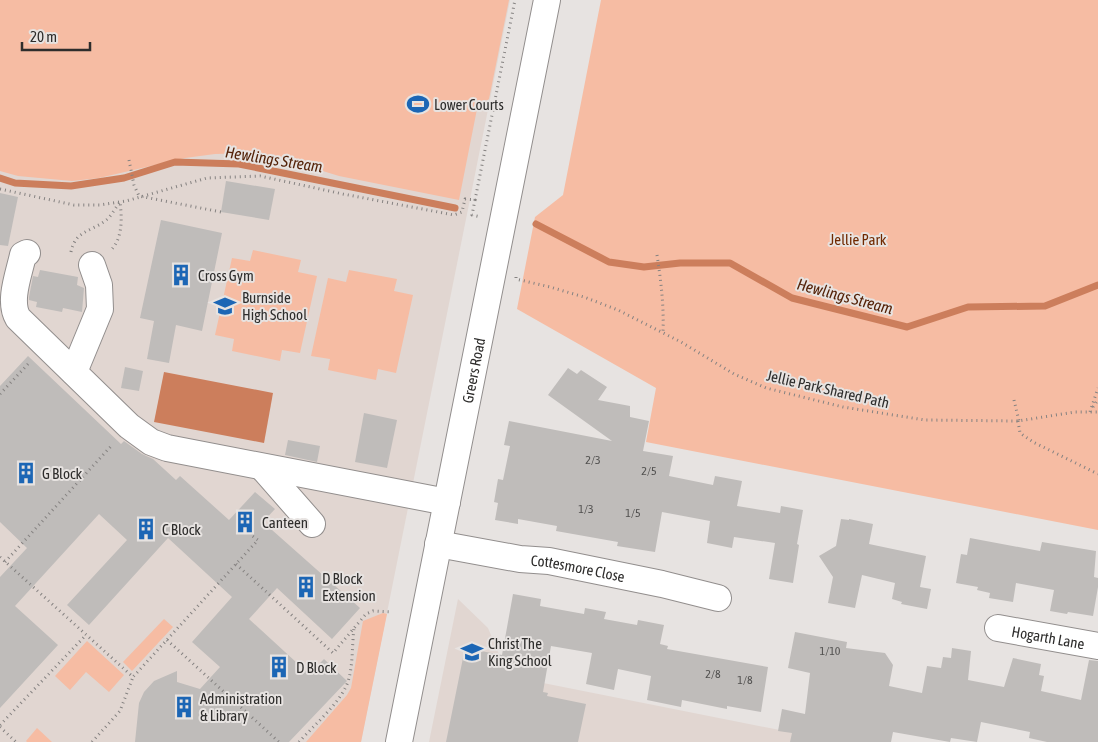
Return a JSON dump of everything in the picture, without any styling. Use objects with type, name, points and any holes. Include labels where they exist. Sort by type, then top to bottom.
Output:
[{"type":"street","name":"Greers Road","points":[[399,742],[546,0]]},
{"type":"street","points":[[27,253],[23,255],[13,302],[18,318],[129,426],[159,446],[447,502]]},
{"type":"street","points":[[74,372],[100,309],[99,285],[81,262]]},
{"type":"street","points":[[262,466],[312,524]]},
{"type":"street","name":"Cottesmore Close","points":[[438,544],[520,559],[549,561],[662,584],[718,598]]},
{"type":"street","name":"Hogarth Lane","points":[[998,628],[1098,646]]},
{"type":"path","points":[[484,218],[472,215],[515,0]]},
{"type":"path","points":[[129,160],[134,185],[139,196]]},
{"type":"path","points":[[0,189],[74,205],[100,205],[120,202],[207,178],[260,176],[343,194],[454,214],[462,212],[465,199],[475,200]]},
{"type":"path","points":[[139,196],[221,212]]},
{"type":"path","points":[[120,202],[122,219],[119,236],[112,250],[81,262],[72,244],[78,236],[109,218],[120,202]]},
{"type":"path","points":[[657,255],[664,311],[663,332]]},
{"type":"path","name":"Jellie Park Shared Path","points":[[518,270],[516,279],[584,297],[618,310],[663,332],[734,374],[766,388],[843,407],[925,420],[1019,421],[1075,412],[1098,412]]},
{"type":"path","points":[[0,394],[45,345]]},
{"type":"path","points":[[1090,412],[1098,388]]},
{"type":"path","points":[[1014,400],[1020,433],[1033,442],[1098,474]]},
{"type":"path","points":[[1090,412],[1098,400]]},
{"type":"path","points":[[5,562],[129,426]]},
{"type":"path","points":[[92,742],[120,711],[133,678],[258,540],[251,535]]},
{"type":"path","points":[[0,557],[133,678]]},
{"type":"path","points":[[236,564],[333,653],[366,614],[373,611],[390,612]]},
{"type":"path","points":[[299,742],[340,697],[350,678],[354,628]]},
{"type":"path","points":[[16,742],[0,726],[86,635]]},
{"type":"path","points":[[167,640],[279,742]]},
{"type":"shaded area","name":"Burnside High School","points":[[0,0],[510,0],[361,742],[0,742]]},
{"type":"shaded area","points":[[164,372],[273,393],[264,443],[154,422]]},
{"type":"shaded area","name":"Christ The King School","points":[[458,599],[488,628],[508,676],[840,742],[429,742]]},
{"type":"green space","points":[[0,0],[509,0],[489,99],[477,109],[459,200],[339,176],[258,153],[215,154],[185,158],[99,178],[72,181],[18,176],[0,171]]},
{"type":"green space","name":"Jellie Park","points":[[601,0],[1098,0],[1098,530],[646,442],[656,388],[517,309],[535,217],[563,195]]},
{"type":"green space","points":[[253,250],[301,260],[298,272],[317,276],[300,353],[282,350],[280,361],[232,351],[234,339],[215,335],[232,258],[250,261]]},
{"type":"green space","points":[[349,270],[397,279],[394,291],[413,295],[396,373],[378,369],[376,380],[328,370],[330,359],[311,356],[328,278],[346,282]]},
{"type":"green space","points":[[383,613],[387,614],[361,742],[306,742],[351,688],[363,621]]},
{"type":"green space","points":[[164,619],[173,627],[132,671],[123,662]]},
{"type":"green space","points":[[87,641],[124,675],[109,692],[86,672],[70,690],[55,676]]},
{"type":"green space","points":[[37,728],[52,742],[27,742]]},
{"type":"building","points":[[226,181],[275,189],[269,220],[221,212]]},
{"type":"building","points":[[0,193],[18,197],[8,246],[0,245]]},
{"type":"building","name":"Cross Gym","points":[[161,220],[222,233],[202,331],[176,325],[169,363],[147,359],[154,321],[140,318]]},
{"type":"building","points":[[40,270],[78,277],[77,285],[84,288],[82,312],[63,308],[62,312],[36,307],[37,302],[29,300],[33,276],[38,277]]},
{"type":"building","points":[[28,356],[121,444],[124,441],[142,454],[153,459],[176,480],[180,476],[229,520],[255,492],[275,509],[263,522],[360,608],[332,639],[277,588],[249,619],[309,674],[324,659],[347,681],[289,742],[135,742],[139,703],[144,692],[154,681],[177,671],[177,682],[200,689],[220,667],[192,642],[232,597],[168,538],[89,625],[67,605],[127,540],[99,514],[15,606],[58,645],[0,708],[0,577],[27,548],[0,522],[0,386]]},
{"type":"building","points":[[125,367],[143,371],[139,391],[121,388]]},
{"type":"building","points":[[568,368],[577,374],[581,370],[607,387],[598,400],[630,406],[630,417],[649,421],[643,451],[673,456],[669,476],[713,485],[715,476],[742,481],[737,506],[780,513],[781,506],[803,510],[793,583],[769,579],[775,543],[734,537],[732,548],[707,543],[710,521],[662,512],[655,552],[617,546],[618,542],[556,531],[557,526],[518,519],[518,524],[495,520],[498,503],[494,502],[498,479],[503,480],[510,446],[504,445],[509,421],[612,441],[548,395]]},
{"type":"building","points":[[364,413],[397,420],[387,468],[355,462]]},
{"type":"building","points":[[288,440],[320,446],[317,462],[285,455]]},
{"type":"building","points":[[841,519],[873,524],[869,544],[926,556],[920,587],[931,589],[927,609],[901,604],[902,602],[892,599],[895,583],[862,575],[855,608],[828,603],[833,577],[819,556],[836,546]]},
{"type":"building","points":[[970,538],[1040,551],[1042,542],[1096,551],[1094,577],[1098,578],[1098,587],[1093,616],[1050,611],[1054,590],[1016,583],[1013,602],[989,598],[990,593],[977,590],[978,587],[956,583],[961,554],[967,555]]},
{"type":"building","points":[[513,594],[541,599],[540,606],[584,614],[585,608],[606,612],[604,619],[637,625],[638,620],[664,625],[660,644],[668,646],[667,649],[768,667],[761,712],[727,706],[727,709],[682,700],[681,707],[647,700],[651,676],[618,669],[614,690],[586,684],[592,653],[551,646],[543,692],[548,693],[547,696],[586,704],[578,742],[446,742],[465,648],[502,655]]},
{"type":"building","points":[[795,632],[847,642],[846,648],[885,653],[893,665],[889,686],[922,693],[927,666],[941,668],[943,657],[951,658],[952,648],[971,651],[968,680],[1004,687],[1013,658],[1041,664],[1039,675],[1044,676],[1041,691],[1081,700],[1089,660],[1098,661],[1098,742],[1047,742],[1029,738],[1030,732],[981,722],[977,742],[951,738],[950,742],[893,732],[891,742],[790,742],[792,733],[778,731],[782,709],[805,714],[810,673],[788,668]]},
{"type":"waterway","name":"Hewlings Stream","points":[[0,178],[15,183],[71,186],[124,178],[175,162],[239,164],[455,208]]},
{"type":"waterway","name":"Hewlings Stream","points":[[536,224],[609,262],[644,267],[680,263],[730,263],[792,298],[907,327],[968,307],[1045,306],[1098,285]]},
{"type":"place","name":"Lower Courts","points":[[418,104]]},
{"type":"place","name":"Cross Gym","points":[[181,275]]},
{"type":"place","name":"Burnside High School","points":[[225,306]]},
{"type":"place","name":"G Block","points":[[26,473]]},
{"type":"place","name":"Canteen","points":[[245,522]]},
{"type":"place","name":"C Block","points":[[146,529]]},
{"type":"place","name":"D Block Extension","points":[[306,587]]},
{"type":"place","name":"Christ The King School","points":[[472,652]]},
{"type":"place","name":"D Block","points":[[279,667]]},
{"type":"place","name":"Administration & Library","points":[[184,707]]}]
